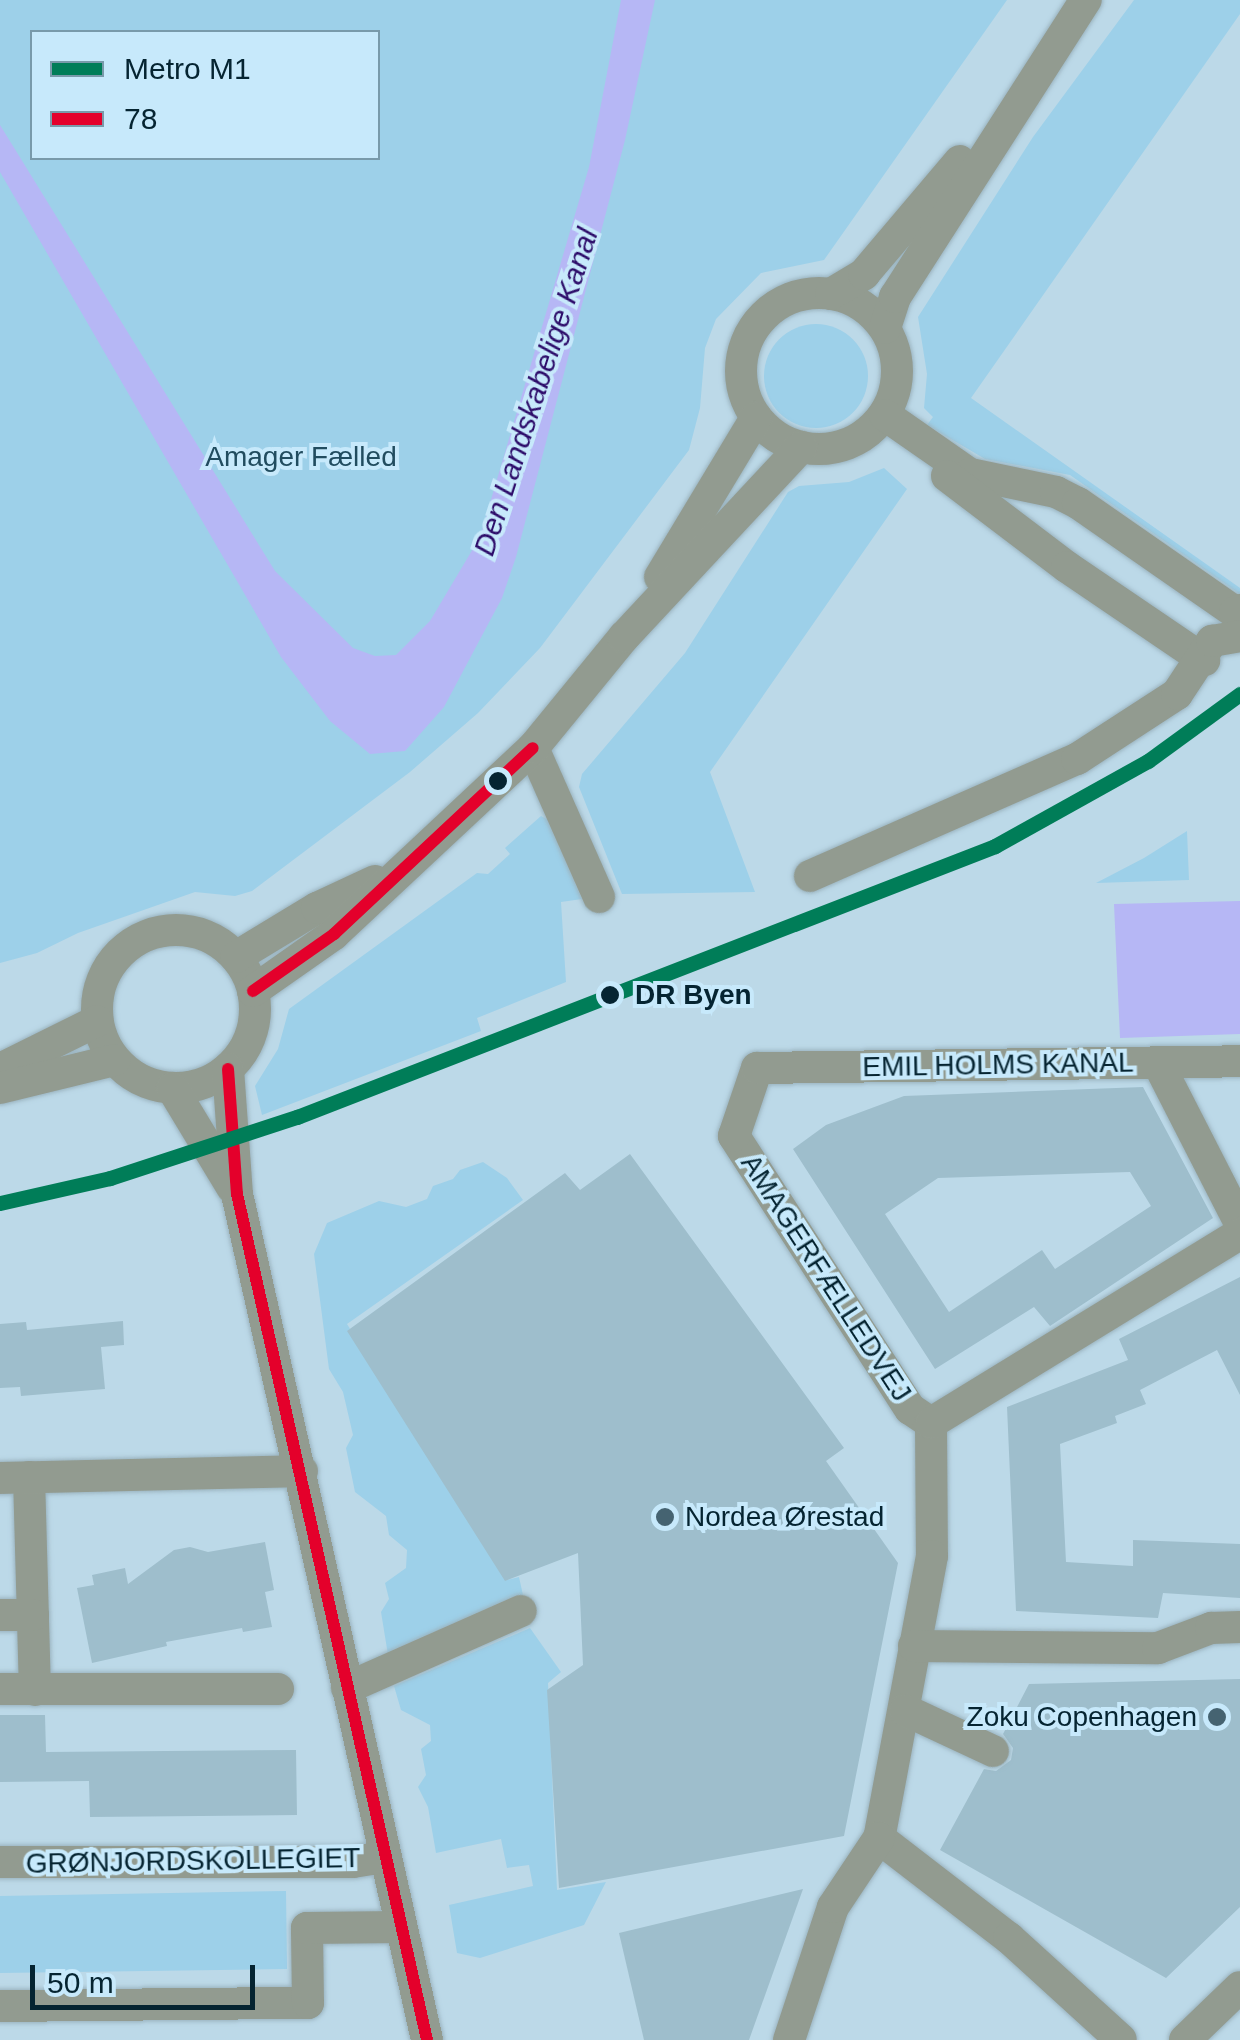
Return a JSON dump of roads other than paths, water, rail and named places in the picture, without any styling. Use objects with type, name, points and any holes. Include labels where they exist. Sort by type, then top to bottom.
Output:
[{"type":"street","points":[[885,328],[852,300],[832,294],[804,294],[780,303],[760,320],[746,342],[741,369],[744,395],[756,418],[776,437],[801,448],[824,450],[848,444],[880,420],[894,394],[897,371],[885,328],[894,297],[1086,0]]},
{"type":"street","points":[[832,294],[864,274],[1035,74]]},
{"type":"street","points":[[624,637],[756,418]]},
{"type":"street","points":[[880,420],[970,474],[1025,488],[1226,632]]},
{"type":"street","points":[[880,420],[1067,567],[1226,632]]},
{"type":"street","points":[[253,991],[334,934],[397,871],[454,825],[534,748],[624,637],[801,448]]},
{"type":"street","points":[[810,876],[1077,759],[1178,694],[1226,632]]},
{"type":"street","points":[[534,748],[599,897]]},
{"type":"street","points":[[236,957],[317,908],[397,871]]},
{"type":"street","points":[[182,930],[212,938],[236,957],[253,991],[251,1034],[228,1069],[211,1080],[172,1088],[151,1084],[115,1060],[98,1021],[102,980],[111,963],[142,937],[182,930]]},
{"type":"street","points":[[0,1069],[98,1021]]},
{"type":"street","points":[[0,1088],[115,1060]]},
{"type":"street","name":"EMIL HOLMS KANAL","points":[[756,1068],[1240,1061]]},
{"type":"street","points":[[1158,1063],[1240,1223]]},
{"type":"street","name":"AMAGERFÆLLEDVEJ","points":[[756,1068],[734,1136],[910,1408],[931,1423]]},
{"type":"street","points":[[228,1069],[236,1194],[302,1471],[427,2040]]},
{"type":"street","points":[[172,1088],[236,1194]]},
{"type":"street","name":"AMAGERFÆLLEDVEJ","points":[[931,1423],[1240,1234]]},
{"type":"street","name":"AMAGERFÆLLEDVEJ","points":[[879,1838],[932,1556],[931,1423]]},
{"type":"street","points":[[35,1690],[16,1615],[14,1478],[302,1471]]},
{"type":"street","points":[[347,1688],[521,1611]]},
{"type":"street","points":[[914,1646],[1158,1648],[1211,1628],[1240,1628]]},
{"type":"street","points":[[0,1690],[278,1690]]},
{"type":"street","points":[[905,1710],[993,1751]]},
{"type":"street","points":[[789,2040],[833,1907],[879,1838],[1044,1968],[1121,2040]]},
{"type":"street","name":"GRØNJORDSKOLLEGIET","points":[[0,1862],[353,1862],[385,1857]]},
{"type":"street","points":[[0,2006],[308,2004],[307,1928],[400,1927]]},
{"type":"street","points":[[1185,2040],[1240,1987]]},
{"type":"water","name":"Den Landskabelige Kanal","points":[[621,0],[655,0],[625,140],[516,557],[502,598],[444,707],[405,751],[370,754],[330,721],[281,657],[0,172],[0,125],[275,571],[353,648],[375,656],[396,655],[430,621],[480,537],[589,167]]},
{"type":"water","points":[[1240,901],[1240,1034],[1120,1038],[1114,904]]},
{"type":"metro line","name":"M1","points":[[0,1203],[110,1178],[297,1117],[995,846],[1148,761],[1240,694]]},
{"type":"place","name":"DR Byen","points":[[610,995]]},
{"type":"place","name":"Nordea Ørestad","points":[[665,1517]]},
{"type":"place","name":"Zoku Copenhagen","points":[[1217,1717]]},
{"type":"park label","name":"Amager Fælled","points":[[301,457]]}]
